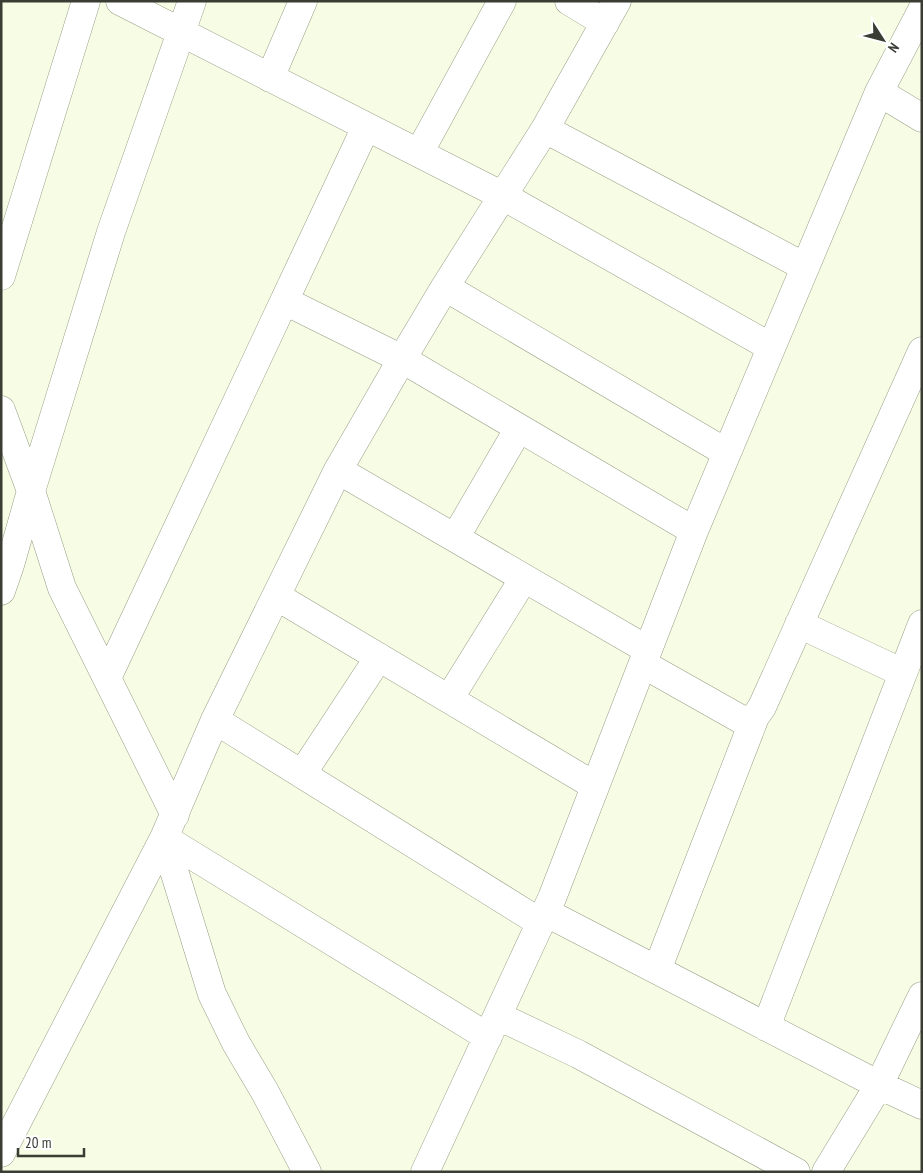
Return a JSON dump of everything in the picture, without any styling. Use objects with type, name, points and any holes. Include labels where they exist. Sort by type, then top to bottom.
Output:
[{"type":"street","points":[[1,276],[86,1]]},
{"type":"street","points":[[120,1],[503,196],[771,347]]},
{"type":"street","points":[[2,585],[10,565],[111,232],[192,1]]},
{"type":"street","points":[[270,78],[303,1]]},
{"type":"street","points":[[419,153],[502,1]]},
{"type":"street","points":[[1,1153],[169,827],[215,720],[338,470],[445,287],[545,129],[611,12],[569,1]]},
{"type":"street","points":[[425,1172],[552,898],[694,531],[915,8]]},
{"type":"street","points":[[879,92],[922,118]]},
{"type":"street","points":[[107,678],[366,127]]},
{"type":"street","points":[[545,129],[805,267]]},
{"type":"street","points":[[445,287],[727,453]]},
{"type":"street","points":[[285,301],[402,359],[694,531]]},
{"type":"street","points":[[657,970],[755,717],[762,707],[921,353]]},
{"type":"street","points":[[1,410],[31,491],[62,588],[107,678],[169,827],[212,994],[236,1043],[265,1092],[307,1172]]},
{"type":"street","points":[[455,538],[519,428]]},
{"type":"street","points":[[338,470],[524,578],[744,721],[755,717]]},
{"type":"street","points":[[449,699],[524,578]]},
{"type":"street","points":[[276,596],[595,786]]},
{"type":"street","points":[[799,624],[903,673]]},
{"type":"street","points":[[766,1027],[922,624]]},
{"type":"street","points":[[302,774],[380,657]]},
{"type":"street","points":[[215,720],[543,918],[657,970],[922,1105]]},
{"type":"street","points":[[169,827],[493,1026],[578,1054],[796,1172]]},
{"type":"street","points":[[826,1172],[880,1085],[922,996]]}]
